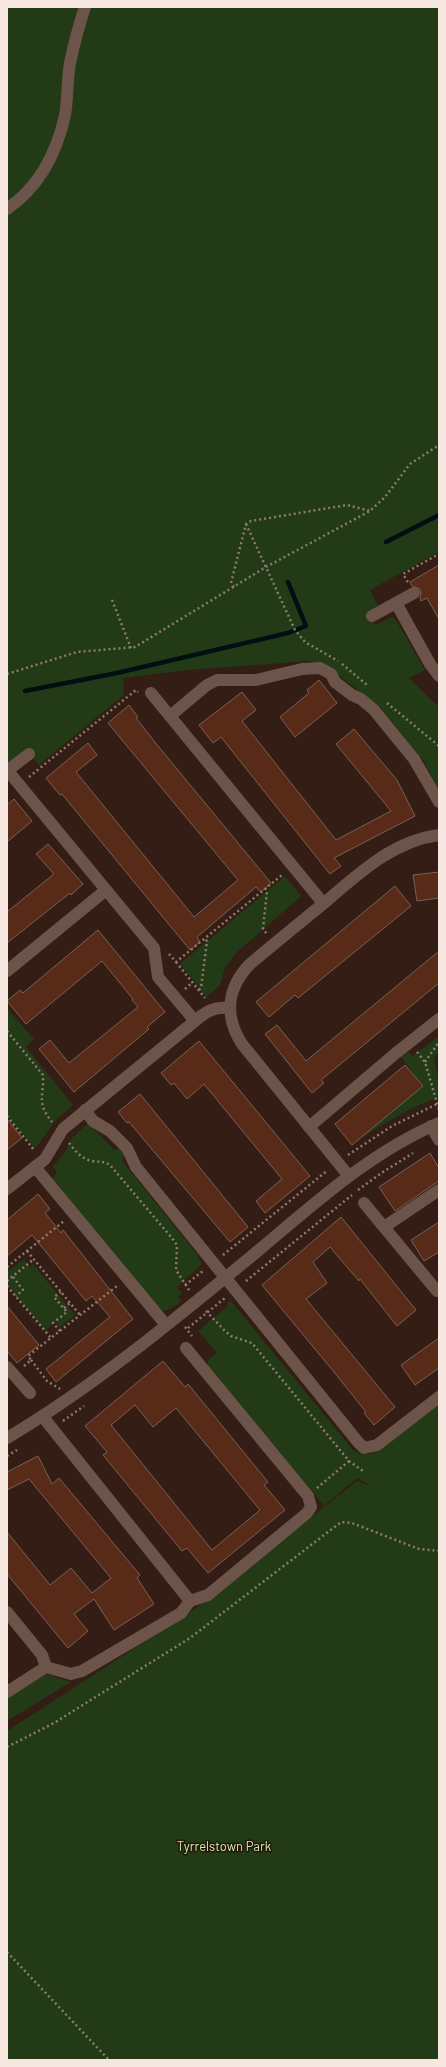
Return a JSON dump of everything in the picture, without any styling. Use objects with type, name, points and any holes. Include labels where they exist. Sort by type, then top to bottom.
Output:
[{"type":"street","points":[[7,209],[16,203],[39,178],[56,149],[65,114],[70,64],[85,7]]},
{"type":"street","points":[[372,616],[414,593]]},
{"type":"street","points":[[396,603],[430,664],[439,676]]},
{"type":"street","points":[[170,716],[207,685],[217,680],[256,680],[263,677],[302,669],[320,668],[330,674],[335,682],[374,710],[414,759],[439,802]]},
{"type":"street","points":[[151,693],[323,903]]},
{"type":"street","points":[[29,754],[7,771],[154,948],[158,977],[195,1021]]},
{"type":"street","points":[[223,1007],[241,973],[363,870],[388,853],[411,842],[439,835]]},
{"type":"street","points":[[7,971],[106,890]]},
{"type":"street","points":[[7,1189],[45,1159],[63,1129],[85,1110],[209,1009],[223,1007]]},
{"type":"street","points":[[223,1007],[242,1044],[348,1175]]},
{"type":"street","points":[[309,1127],[408,1043],[439,1019]]},
{"type":"street","points":[[85,1110],[93,1121],[110,1131],[127,1148],[136,1167],[224,1278],[364,1448],[377,1445],[439,1397]]},
{"type":"street","points":[[7,1438],[43,1417],[166,1325],[201,1305],[224,1278],[348,1175],[390,1148],[435,1125],[439,1140]]},
{"type":"street","points":[[35,1167],[166,1325]]},
{"type":"street","points":[[384,1227],[439,1190]]},
{"type":"street","points":[[364,1203],[437,1291]]},
{"type":"street","points":[[7,1692],[46,1667],[71,1674],[82,1671],[181,1613],[190,1601],[208,1595],[307,1513],[311,1507],[308,1496],[186,1348]]},
{"type":"street","points":[[10,1371],[30,1393]]},
{"type":"street","points":[[43,1417],[190,1601]]},
{"type":"street","points":[[7,1612],[42,1655],[46,1667]]},
{"type":"path","points":[[7,674],[76,652],[131,648],[266,567],[370,511],[385,497],[410,464],[439,445]]},
{"type":"path","points":[[234,587],[232,583],[246,524],[251,521],[347,505],[370,511]]},
{"type":"path","points":[[246,524],[295,630],[305,642],[334,658],[369,687]]},
{"type":"path","points":[[414,593],[403,574],[439,554]]},
{"type":"path","points":[[112,600],[131,648]]},
{"type":"path","points":[[20,785],[136,690],[144,699],[151,693]]},
{"type":"path","points":[[387,702],[439,746]]},
{"type":"path","points":[[176,962],[292,866]]},
{"type":"path","points":[[265,888],[267,891],[263,929],[274,944]]},
{"type":"path","points":[[199,990],[207,942],[204,939]]},
{"type":"path","points":[[156,956],[170,954],[205,998],[215,997],[223,1007]]},
{"type":"path","points":[[7,1031],[43,1075],[41,1101],[43,1110],[76,1152],[91,1161],[105,1162],[110,1165],[178,1246],[176,1270],[180,1279],[201,1305],[231,1336],[252,1343],[349,1462],[363,1471]]},
{"type":"path","points":[[425,1062],[439,1042]]},
{"type":"path","points":[[408,1043],[425,1062],[439,1110]]},
{"type":"path","points":[[7,1116],[38,1154]]},
{"type":"path","points":[[7,1267],[74,1213]]},
{"type":"path","points":[[27,1251],[80,1316]]},
{"type":"path","points":[[7,1281],[34,1260]]},
{"type":"path","points":[[13,1277],[23,1290],[16,1296]]},
{"type":"path","points":[[77,1412],[59,1388],[47,1381],[28,1356],[127,1278]]},
{"type":"path","points":[[7,1286],[51,1338]]},
{"type":"path","points":[[60,1331],[53,1323],[67,1312],[54,1297],[61,1292]]},
{"type":"path","points":[[64,1308],[70,1303]]},
{"type":"path","points":[[186,1348],[196,1340],[184,1326],[201,1305]]},
{"type":"path","points":[[10,1371],[32,1360]]},
{"type":"path","points":[[308,1496],[349,1462]]},
{"type":"path","points":[[7,1747],[54,1723],[190,1638],[341,1522],[352,1522],[419,1549],[439,1551]]},
{"type":"path","points":[[7,1952],[109,2060]]},
{"type":"green space","points":[[7,7],[439,7],[439,552],[370,590],[378,605],[367,612],[375,625],[392,617],[396,620],[425,670],[409,678],[439,707],[439,791],[425,763],[380,707],[325,665],[310,661],[187,670],[123,678],[124,695],[39,765],[25,749],[7,764]]},
{"type":"green space","points":[[285,876],[301,896],[235,954],[225,968],[220,985],[207,997],[180,964]]},
{"type":"green space","points":[[7,1008],[34,1039],[26,1047],[73,1105],[56,1120],[35,1149],[7,1116]]},
{"type":"green space","points":[[439,1036],[439,1052],[434,1058],[439,1084],[439,1097],[419,1105],[381,1125],[363,1137],[362,1135],[422,1085],[401,1057],[409,1052],[413,1056]]},
{"type":"green space","points":[[88,1123],[114,1150],[121,1148],[125,1153],[122,1161],[197,1254],[202,1264],[177,1287],[182,1294],[178,1296],[181,1302],[170,1309],[163,1311],[156,1307],[52,1178],[57,1173],[53,1166],[65,1152],[72,1138]]},
{"type":"green space","points":[[24,1259],[30,1267],[33,1264],[75,1315],[60,1327],[55,1322],[45,1331],[7,1284],[7,1272]]},
{"type":"green space","name":"Tyrrelstown Park","points":[[231,1301],[353,1450],[360,1454],[370,1454],[439,1400],[439,2060],[7,2060],[7,1731],[193,1610],[357,1481],[371,1486],[357,1478],[324,1506],[208,1366],[208,1360],[217,1353],[198,1331],[228,1306],[226,1304]]},
{"type":"green space","points":[[47,1674],[71,1682],[7,1721],[7,1697]]},
{"type":"building","points":[[439,565],[439,619],[427,598],[421,601],[420,589],[412,586],[410,582]]},
{"type":"building","points":[[319,680],[337,703],[295,737],[280,717],[309,693],[307,690]]},
{"type":"building","points":[[242,692],[256,710],[242,721],[336,840],[391,811],[336,744],[354,729],[397,780],[415,816],[334,858],[341,866],[330,874],[221,737],[213,743],[199,725]]},
{"type":"building","points":[[129,705],[138,717],[136,718],[158,746],[271,883],[261,892],[256,887],[197,937],[200,942],[190,950],[62,794],[60,795],[46,778],[88,743],[97,755],[76,772],[194,917],[238,880],[108,723]]},
{"type":"building","points":[[14,799],[32,821],[7,842],[7,805]]},
{"type":"building","points":[[48,844],[83,884],[71,895],[70,893],[7,943],[7,912],[54,874],[36,854]]},
{"type":"building","points":[[439,872],[439,898],[417,901],[413,875]]},
{"type":"building","points":[[395,886],[411,906],[298,998],[295,995],[269,1017],[256,1002]]},
{"type":"building","points":[[98,930],[165,1012],[147,1027],[149,1029],[74,1092],[39,1049],[50,1040],[69,1063],[138,1007],[132,1000],[133,999],[102,961],[26,1024],[7,1001],[20,990],[23,993]]},
{"type":"building","points":[[439,951],[439,983],[321,1080],[324,1083],[312,1093],[265,1034],[277,1025],[306,1061]]},
{"type":"building","points":[[199,1041],[310,1176],[265,1213],[256,1201],[282,1179],[204,1084],[187,1099],[174,1083],[171,1085],[161,1073]]},
{"type":"building","points":[[405,1065],[423,1086],[352,1145],[335,1124]]},
{"type":"building","points":[[140,1094],[248,1227],[230,1242],[129,1122],[127,1123],[118,1112]]},
{"type":"building","points":[[7,1119],[22,1138],[7,1150]]},
{"type":"building","points":[[430,1153],[439,1168],[439,1181],[395,1211],[379,1187]]},
{"type":"building","points":[[38,1194],[50,1209],[45,1213],[61,1233],[63,1230],[133,1319],[56,1382],[46,1369],[110,1317],[92,1296],[86,1301],[32,1235],[7,1256],[7,1220]]},
{"type":"building","points":[[341,1217],[416,1310],[397,1326],[360,1279],[359,1281],[330,1247],[313,1262],[327,1283],[306,1299],[395,1407],[374,1425],[364,1413],[366,1412],[334,1372],[262,1285]]},
{"type":"building","points":[[439,1222],[439,1252],[424,1261],[411,1240]]},
{"type":"building","points":[[7,1306],[39,1345],[17,1363],[7,1351]]},
{"type":"building","points":[[439,1338],[439,1368],[415,1385],[401,1365]]},
{"type":"building","points":[[163,1361],[185,1387],[188,1384],[268,1482],[264,1485],[285,1510],[208,1573],[187,1548],[182,1551],[103,1455],[107,1452],[85,1426]],"holes":[[[135,1405],[153,1427],[176,1408],[260,1510],[212,1550],[111,1425]]]},
{"type":"building","points":[[38,1456],[52,1484],[59,1478],[140,1575],[137,1578],[154,1604],[114,1630],[94,1599],[74,1614],[88,1631],[68,1648],[7,1574],[7,1532],[50,1585],[71,1568],[92,1593],[111,1578],[29,1479],[7,1490],[7,1472]]},
{"type":"waterway","points":[[386,542],[439,515]]},
{"type":"waterway","points":[[25,691],[117,673],[288,633],[306,626],[288,582]]}]
